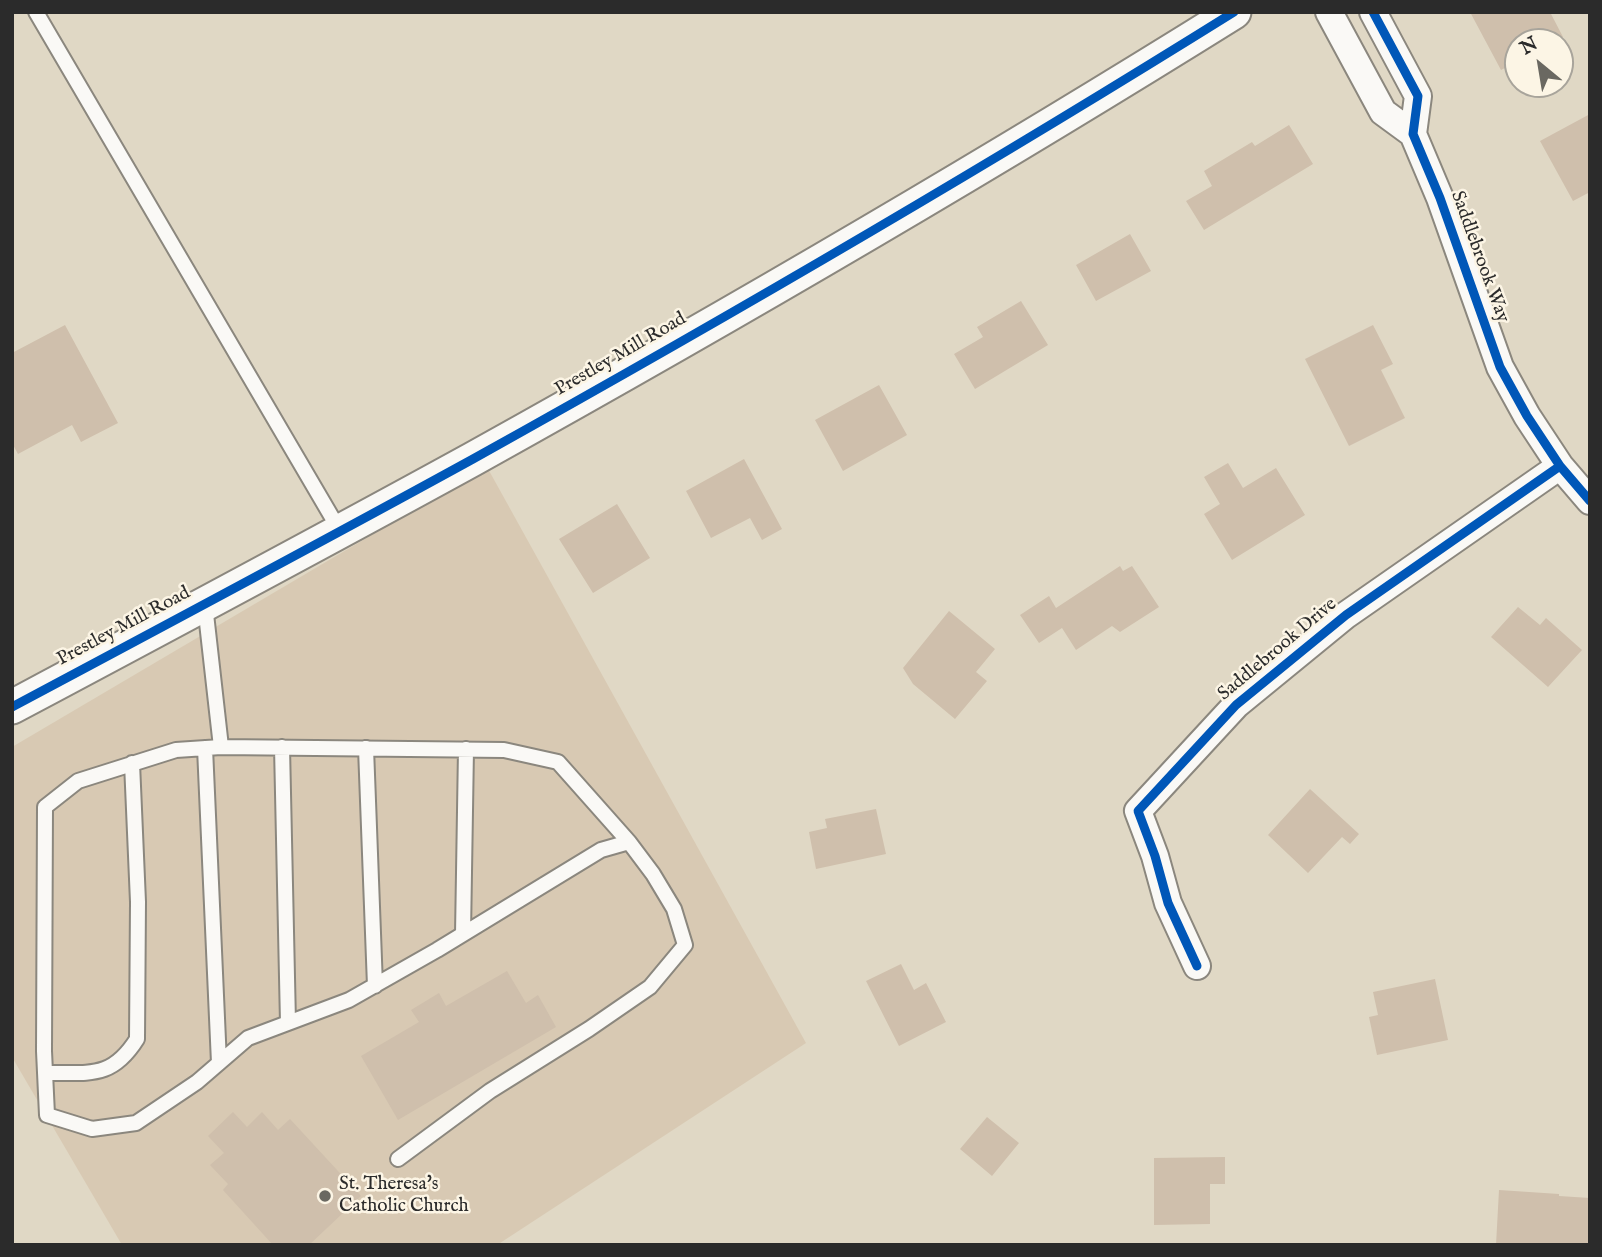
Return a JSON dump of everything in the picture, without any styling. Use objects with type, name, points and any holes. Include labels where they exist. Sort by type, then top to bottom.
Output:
[{"type":"street","name":"Prestley Mill Road","points":[[12,707],[473,459],[850,245],[1234,12]]},
{"type":"street","points":[[1329,12],[1383,112],[1413,134],[1418,96],[1373,12]]},
{"type":"street","name":"Saddlebrook Way","points":[[1413,134],[1440,198],[1500,367],[1527,416],[1560,466],[1590,501]]},
{"type":"street","name":"Saddlebrook Drive","points":[[1197,966],[1168,903],[1156,856],[1138,811],[1236,705],[1346,615],[1560,466]]},
{"type":"lane","points":[[36,12],[340,531]]},
{"type":"lane","points":[[205,603],[221,747]]},
{"type":"lane","points":[[398,1159],[490,1091],[650,987],[685,945],[674,909],[653,874],[629,842],[558,762],[504,750],[221,747],[176,750],[78,781],[45,807],[47,1115],[92,1129],[136,1123],[197,1082],[248,1038],[349,1000],[601,850],[629,842]]},
{"type":"lane","points":[[282,747],[288,1023]]},
{"type":"lane","points":[[205,748],[219,1063]]},
{"type":"lane","points":[[366,748],[375,986]]},
{"type":"lane","points":[[463,934],[466,749]]},
{"type":"lane","points":[[46,1073],[104,1072],[127,1054],[137,1039],[138,902],[132,763]]},
{"type":"shaded area","points":[[487,467],[806,1043],[497,1245],[122,1245],[12,1057],[12,747]]},
{"type":"building","points":[[1470,12],[1550,12],[1558,28],[1504,28],[1504,68],[1501,70]]},
{"type":"building","points":[[1590,114],[1590,192],[1573,201],[1540,141]]},
{"type":"building","points":[[1289,125],[1313,164],[1204,230],[1186,201],[1212,186],[1204,171],[1252,142],[1255,146]]},
{"type":"building","points":[[1130,234],[1151,271],[1096,301],[1076,265]]},
{"type":"building","points":[[1021,301],[1048,345],[975,389],[954,354],[983,337],[977,327]]},
{"type":"building","points":[[65,325],[118,423],[81,442],[72,425],[18,454],[12,443],[12,353]]},
{"type":"building","points":[[1373,325],[1393,364],[1381,370],[1405,418],[1349,446],[1305,359]]},
{"type":"building","points":[[879,385],[907,435],[843,471],[815,420]]},
{"type":"building","points":[[744,459],[782,529],[762,540],[750,518],[711,538],[686,491]]},
{"type":"building","points":[[1228,463],[1243,488],[1276,468],[1305,515],[1232,560],[1204,514],[1220,504],[1204,477]]},
{"type":"building","points":[[617,504],[650,558],[593,593],[559,539]]},
{"type":"building","points":[[1120,566],[1123,571],[1132,566],[1159,607],[1120,632],[1112,626],[1076,650],[1062,628],[1039,643],[1020,615],[1049,596],[1056,608]]},
{"type":"building","points":[[1518,607],[1540,625],[1546,618],[1582,650],[1548,687],[1491,637]]},
{"type":"building","points":[[949,611],[995,649],[976,672],[987,681],[955,719],[913,684],[903,668]]},
{"type":"building","points":[[1310,789],[1359,834],[1350,844],[1342,837],[1308,873],[1268,835]]},
{"type":"building","points":[[876,809],[886,854],[816,869],[809,832],[827,828],[825,819]]},
{"type":"building","points":[[901,964],[914,990],[926,983],[946,1022],[899,1046],[866,981]]},
{"type":"building","points":[[507,971],[526,1003],[538,995],[556,1027],[398,1120],[361,1056],[419,1022],[411,1010],[439,993],[446,1006]]},
{"type":"building","points":[[1435,979],[1448,1040],[1377,1055],[1369,1017],[1378,1015],[1373,992]]},
{"type":"building","points":[[233,1112],[247,1127],[262,1112],[278,1130],[290,1119],[361,1196],[309,1245],[273,1245],[223,1190],[228,1184],[210,1165],[224,1153],[208,1136]]},
{"type":"building","points":[[987,1117],[1019,1143],[992,1176],[960,1149]]},
{"type":"building","points":[[1225,1157],[1225,1184],[1210,1184],[1210,1224],[1154,1225],[1154,1158]]},
{"type":"building","points":[[1499,1190],[1590,1198],[1590,1245],[1496,1245]]},
{"type":"cycle path","points":[[12,707],[473,459],[665,351],[951,184],[1234,12]]},
{"type":"cycle path","points":[[1373,12],[1418,96],[1413,134],[1440,198],[1500,367],[1527,416],[1560,466],[1590,501]]},
{"type":"cycle path","points":[[1197,966],[1168,903],[1155,856],[1138,811],[1236,705],[1346,615],[1560,466]]},
{"type":"place","name":"St. Theresa's Catholic Church","points":[[325,1196]]}]
